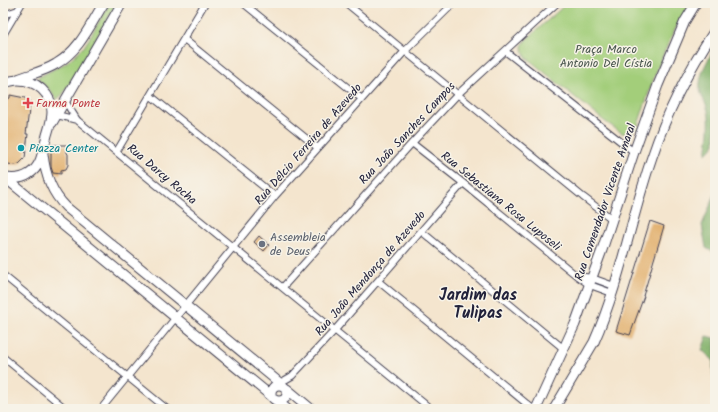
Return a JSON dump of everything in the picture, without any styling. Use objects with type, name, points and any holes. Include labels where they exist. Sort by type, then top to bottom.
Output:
[{"type":"street","points":[[3,35],[22,3]]},
{"type":"street","points":[[3,82],[17,80],[56,64],[67,56],[80,43],[104,3]]},
{"type":"street","points":[[4,177],[22,177],[30,174],[37,167],[43,154],[50,128],[122,3]]},
{"type":"street","points":[[117,151],[205,3]]},
{"type":"street","points":[[243,3],[362,99]]},
{"type":"street","points":[[346,3],[583,198],[612,219]]},
{"type":"street","name":"Rua João Sanches Campos","points":[[283,287],[458,94],[557,3]]},
{"type":"street","name":"Rua Comendador Vicente Amaral","points":[[534,409],[576,324],[658,85],[685,21],[696,3]]},
{"type":"street","name":"Rua Délcio Ferreira de Azevedo","points":[[101,409],[275,196],[405,52],[451,4]]},
{"type":"street","points":[[3,15],[18,10]]},
{"type":"street","points":[[554,409],[594,342],[613,290],[648,171],[662,131],[678,93],[701,51],[715,30]]},
{"type":"street","points":[[184,39],[318,148]]},
{"type":"street","points":[[505,51],[634,152]]},
{"type":"street","points":[[17,80],[34,83],[48,96],[52,111],[50,128]]},
{"type":"street","points":[[151,96],[275,196]]},
{"type":"street","name":"Rua Darcy Rocha","points":[[65,101],[77,120],[117,151],[431,409]]},
{"type":"street","name":"Rua Darcy Rocha","points":[[57,115],[77,120]]},
{"type":"street","name":"Rua Sebastiana Rosa Luposeli","points":[[412,143],[577,276],[582,282],[590,285]]},
{"type":"street","points":[[43,154],[50,185],[60,201],[283,388],[311,409]]},
{"type":"street","points":[[4,177],[287,409]]},
{"type":"street","name":"Rua João Mendonça de Azevedo","points":[[283,388],[463,183]]},
{"type":"street","points":[[421,231],[564,349]]},
{"type":"street","points":[[3,275],[167,409]]},
{"type":"street","points":[[577,276],[590,285],[613,290]]},
{"type":"street","points":[[378,281],[534,409]]},
{"type":"street","points":[[3,357],[66,409]]},
{"type":"street","name":"Rua João Mendonça de Azevedo","points":[[283,388],[292,376]]},
{"type":"street","points":[[274,398],[271,390],[283,388]]},
{"type":"street","points":[[274,398],[283,400],[283,388]]},
{"type":"green space","points":[[110,3],[117,3],[63,94],[56,100],[51,91],[38,79],[39,77],[66,63],[84,47]]},
{"type":"green space","name":"Praça Marco Antonio Del Cístia","points":[[567,3],[691,3],[666,48],[637,128],[629,133],[622,133],[603,120],[527,58],[523,52],[522,46],[527,39]]},
{"type":"green space","points":[[715,47],[715,144],[706,154],[709,132],[709,116],[700,90],[700,84],[704,68]]},
{"type":"green space","points":[[715,194],[715,253],[706,248],[702,225]]},
{"type":"green space","points":[[707,336],[715,338],[715,375],[713,375],[713,360],[702,350]]},
{"type":"building","points":[[10,95],[25,98],[30,102],[25,158],[19,164],[15,165],[8,164],[3,160],[3,100],[10,98]]},
{"type":"building","points":[[51,145],[67,145],[68,165],[66,169],[61,170],[61,174],[53,173],[51,167]]},
{"type":"building","points":[[650,221],[664,226],[644,296],[630,335],[616,331]]},
{"type":"building","name":"Assembleia de Deus","points":[[259,236],[269,245],[264,251],[254,242]]},
{"type":"place","name":"Farma Ponte","points":[[28,103]]},
{"type":"place","name":"Piazza Center","points":[[21,148]]},
{"type":"place","name":"Assembleia de Deus","points":[[262,244]]},
{"type":"district","name":"Jardim das Tulipas","points":[[478,303]]}]
